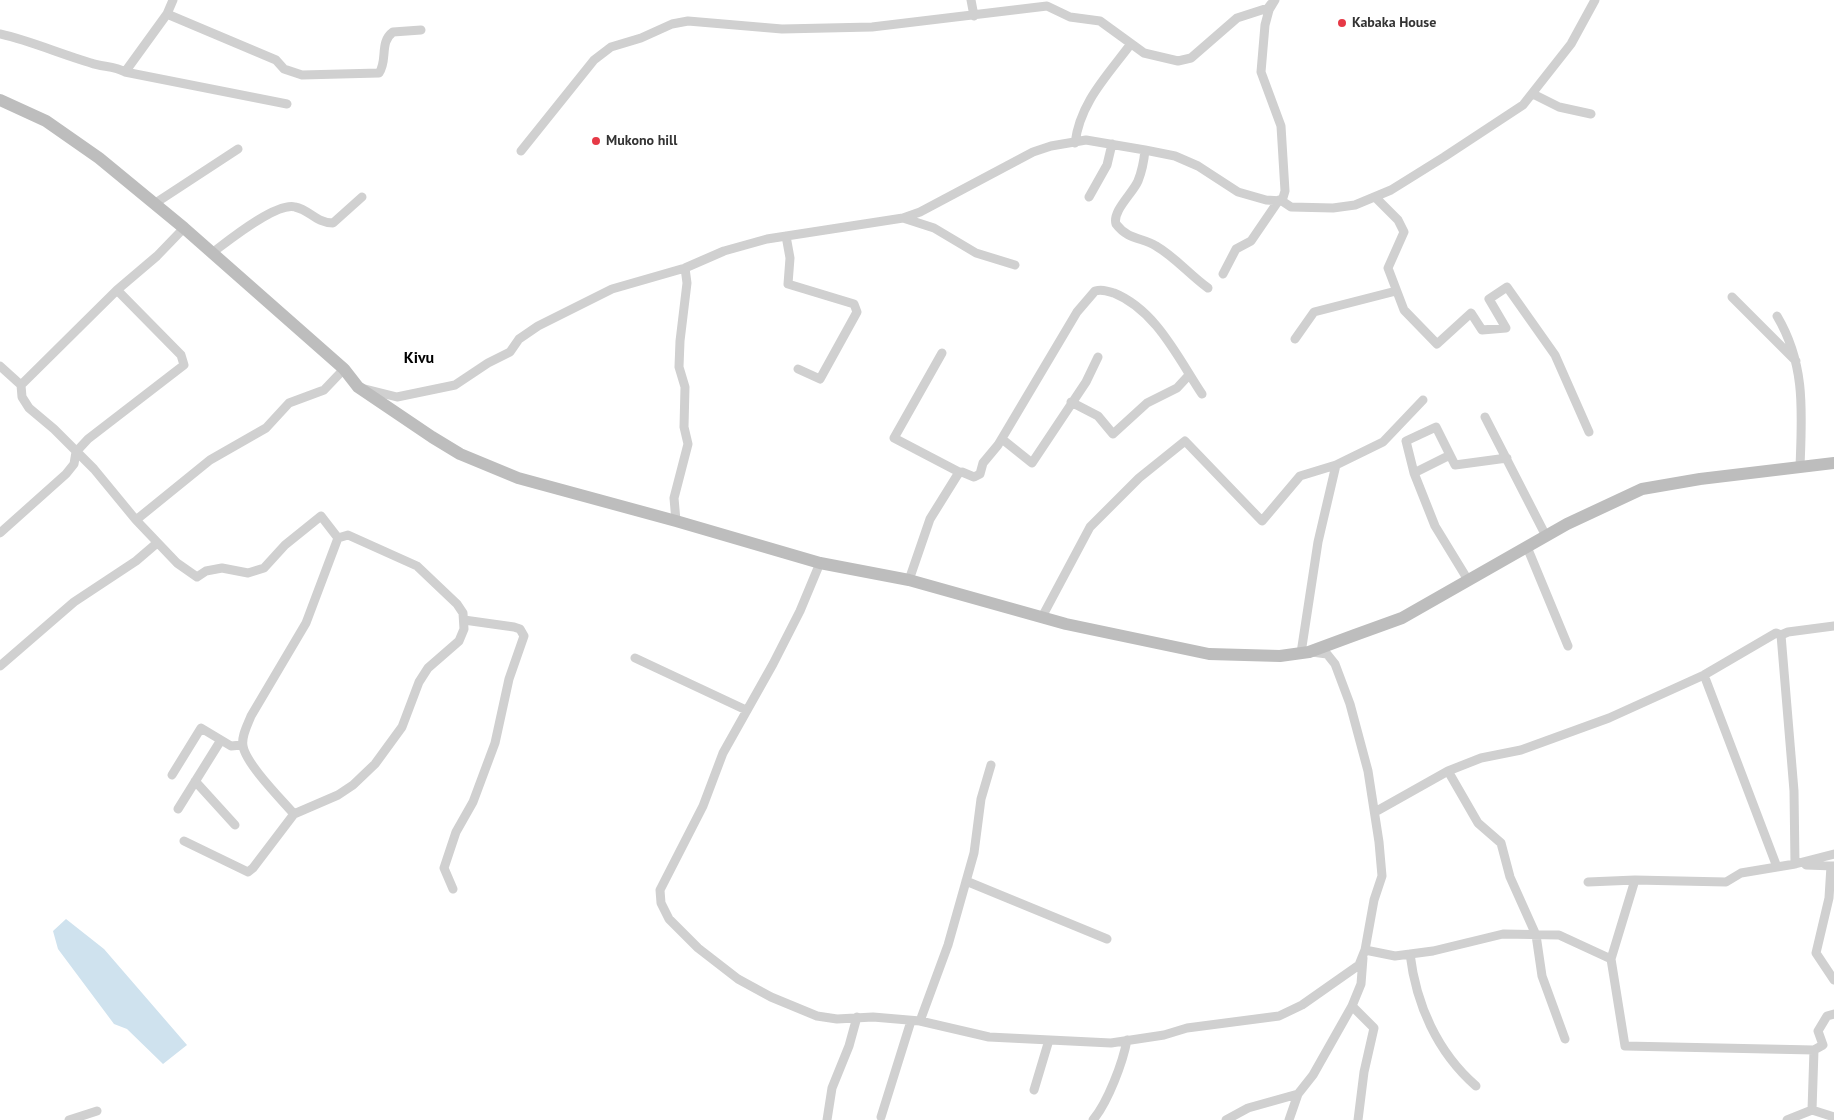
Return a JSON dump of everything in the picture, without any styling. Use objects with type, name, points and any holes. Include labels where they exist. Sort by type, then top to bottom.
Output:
[{"type":"street","points":[[125,72],[167,14],[173,0]]},
{"type":"street","points":[[971,0],[974,16]]},
{"type":"street","points":[[358,387],[397,397],[455,385],[488,363],[510,352],[519,340],[538,326],[612,289],[685,268],[724,251],[786,236],[903,218],[920,212],[1033,152],[1051,146],[1086,140],[1175,156],[1198,166],[1238,192],[1266,200],[1280,200],[1291,207],[1333,208],[1355,205],[1376,198],[1516,110],[1533,94],[1571,44],[1595,0]]},
{"type":"street","points":[[521,151],[594,60],[611,47],[641,38],[672,24],[688,21],[782,29],[872,27],[1047,6],[1065,16],[1100,21],[1150,56],[1168,60],[1184,60],[1199,52],[1237,18],[1268,8],[1274,1]]},
{"type":"street","points":[[1223,274],[1236,249],[1251,241],[1285,192],[1281,126],[1261,72],[1263,37],[1274,1]]},
{"type":"street","points":[[167,14],[276,60],[284,69],[310,76],[379,73],[382,68],[385,43],[389,35],[398,32],[421,30]]},
{"type":"street","points":[[0,34],[46,47],[93,64],[118,68],[125,72],[287,104]]},
{"type":"street","points":[[1074,143],[1077,124],[1087,102],[1130,45],[1132,45]]},
{"type":"street","points":[[1533,94],[1559,107],[1591,114]]},
{"type":"street","points":[[0,100],[46,121],[64,133],[184,228],[344,369],[358,387],[460,454],[509,475],[820,563],[909,580],[1042,617],[1209,654],[1280,656],[1305,653],[1327,654],[1336,664],[1350,704],[1363,752],[1375,812],[1382,876],[1374,900],[1364,954],[1361,984],[1352,1006],[1313,1075],[1298,1094],[1289,1120]]},
{"type":"street","points":[[1089,197],[1107,165],[1112,144]]},
{"type":"street","points":[[154,204],[238,150]]},
{"type":"street","points":[[1145,150],[1144,165],[1137,184],[1117,216],[1116,224],[1126,233],[1144,242],[1156,245],[1208,288]]},
{"type":"street","points":[[212,253],[259,219],[283,208],[296,207],[316,219],[333,223],[362,197]]},
{"type":"street","points":[[1376,198],[1398,220],[1404,232],[1388,268],[1404,310],[1437,344],[1471,313],[1482,330],[1506,328],[1489,299],[1507,287],[1555,355],[1589,432]]},
{"type":"street","points":[[903,218],[934,228],[982,255],[1015,265]]},
{"type":"street","points":[[21,385],[116,290],[157,256],[184,228]]},
{"type":"street","points":[[786,236],[790,258],[788,284],[854,304],[857,312],[820,379],[798,369]]},
{"type":"street","points":[[676,521],[674,498],[688,444],[684,426],[685,387],[679,367],[687,283],[685,268]]},
{"type":"street","points":[[0,533],[66,474],[74,464],[76,452],[88,439],[184,365],[181,355],[116,290]]},
{"type":"street","points":[[942,353],[894,438],[959,472],[974,477],[978,476],[983,463],[1002,439],[1077,312],[1097,290],[1109,292],[1134,303],[1152,321],[1202,394]]},
{"type":"street","points":[[1295,339],[1314,312],[1396,291]]},
{"type":"street","points":[[1732,297],[1796,362]]},
{"type":"street","points":[[1776,316],[1788,335],[1796,362],[1802,414],[1800,467]]},
{"type":"street","points":[[1002,439],[1032,463],[1098,357]]},
{"type":"street","points":[[0,366],[21,385],[22,397],[29,408],[94,469],[157,543],[177,563],[197,576],[206,571],[222,568],[248,573],[264,568],[285,545],[319,517],[338,538]]},
{"type":"street","points":[[136,520],[210,460],[266,428],[289,403],[324,390],[344,369]]},
{"type":"street","points":[[1071,402],[1098,416],[1113,434],[1147,403],[1177,388],[1189,375]]},
{"type":"street","points":[[1042,617],[1090,527],[1139,478],[1185,441],[1262,521],[1300,476],[1336,465],[1383,442],[1423,400]]},
{"type":"street","points":[[1485,417],[1546,536]]},
{"type":"street","points":[[1468,580],[1434,526],[1414,473],[1406,441],[1436,427],[1455,465],[1507,458]]},
{"type":"street","points":[[1414,473],[1450,455]]},
{"type":"street","points":[[1305,653],[1402,618],[1546,536],[1642,489],[1661,484],[1834,463]]},
{"type":"street","points":[[1305,653],[1318,542],[1336,465]]},
{"type":"street","points":[[909,580],[930,519],[959,472]]},
{"type":"street","points":[[184,841],[248,872],[266,853],[294,814],[308,806],[338,795],[353,785],[375,764],[402,727],[420,682],[428,668],[459,641],[464,629],[463,613],[457,604],[417,566],[348,535],[338,538]]},
{"type":"street","points":[[294,814],[259,774],[242,745],[244,732],[251,716],[306,623],[338,538]]},
{"type":"street","points":[[0,666],[74,602],[136,561],[157,543]]},
{"type":"street","points":[[1527,547],[1568,646]]},
{"type":"street","points":[[820,563],[800,611],[723,753],[703,806],[660,890],[664,911],[668,918],[698,948],[738,980],[771,997],[817,1016],[837,1020],[857,1017],[915,1021],[989,1037],[1111,1043],[1164,1035],[1187,1028],[1279,1016],[1302,1005],[1359,965],[1364,954]]},
{"type":"street","points":[[454,889],[444,868],[456,832],[473,802],[495,744],[509,679],[524,636],[520,629],[514,626],[464,620]]},
{"type":"street","points":[[1375,812],[1448,771],[1481,758],[1521,750],[1608,718],[1704,675],[1776,633],[1781,635],[1788,632],[1834,626]]},
{"type":"street","points":[[1781,635],[1794,791],[1795,864]]},
{"type":"street","points":[[635,658],[746,710]]},
{"type":"street","points":[[1704,675],[1778,867]]},
{"type":"street","points":[[172,775],[201,728],[231,746],[242,745]]},
{"type":"street","points":[[178,809],[221,740]]},
{"type":"street","points":[[881,1117],[915,1021],[948,945],[974,853],[981,799],[991,764]]},
{"type":"street","points":[[1448,771],[1478,824],[1501,843],[1510,877],[1536,935],[1542,976],[1565,1039]]},
{"type":"street","points":[[195,780],[235,825]]},
{"type":"street","points":[[1588,882],[1635,880],[1726,882],[1742,873],[1795,864],[1834,854]]},
{"type":"street","points":[[1795,864],[1833,866],[1829,898],[1816,953],[1834,980]]},
{"type":"street","points":[[1635,880],[1611,959],[1625,1046],[1814,1050],[1823,1045],[1818,1031],[1827,1016],[1834,1014]]},
{"type":"street","points":[[966,881],[1107,939]]},
{"type":"street","points":[[1364,954],[1395,956],[1433,951],[1503,934],[1559,935],[1611,959]]},
{"type":"street","points":[[1410,954],[1421,1005],[1432,1030],[1452,1062],[1476,1086]]},
{"type":"street","points":[[1352,1006],[1374,1028],[1364,1072],[1358,1120]]},
{"type":"street","points":[[827,1120],[832,1088],[857,1017]]},
{"type":"street","points":[[1034,1090],[1049,1040]]},
{"type":"street","points":[[1093,1120],[1110,1088],[1127,1040]]},
{"type":"street","points":[[1812,1110],[1814,1050]]},
{"type":"street","points":[[1226,1120],[1248,1108],[1298,1094]]},
{"type":"street","points":[[1786,1120],[1812,1110],[1834,1117]]},
{"type":"street","points":[[69,1120],[97,1111]]},
{"type":"water","points":[[66,919],[104,949],[187,1045],[163,1064],[127,1029],[114,1024],[58,949],[53,931]]},
{"type":"place","name":"Kabaka House","points":[[1342,23]]},
{"type":"place","name":"Mukono hill","points":[[596,141]]},
{"type":"district","name":"Kivu","points":[[419,358]]}]
